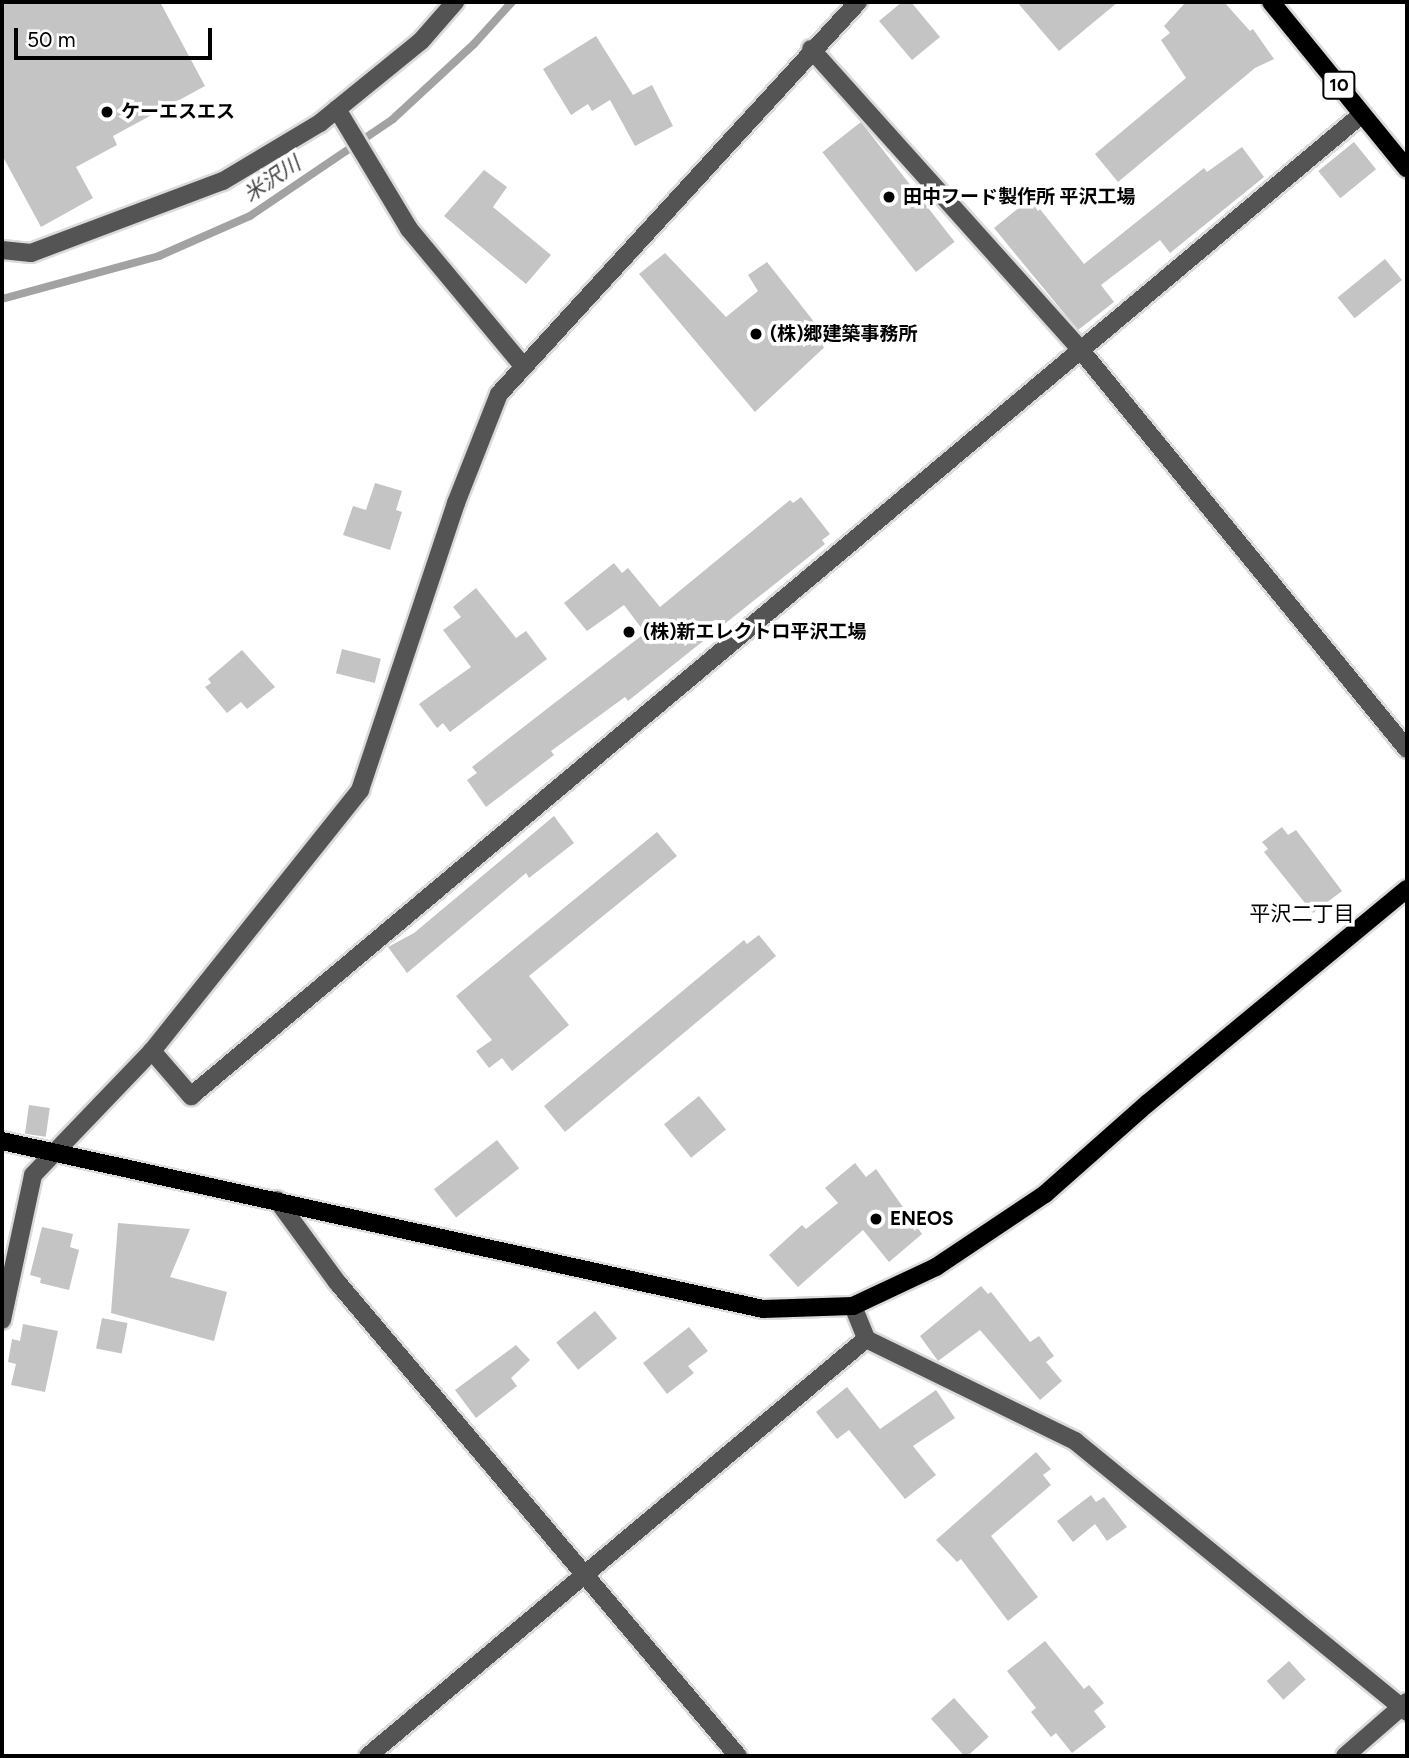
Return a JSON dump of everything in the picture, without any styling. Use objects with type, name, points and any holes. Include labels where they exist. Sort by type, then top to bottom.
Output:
[{"type":"main road","name":"10","points":[[1271,2],[1407,169]]},
{"type":"main road","points":[[2,1141],[764,1309],[853,1306],[936,1267],[1045,1194],[1148,1103],[1407,889]]},
{"type":"street","points":[[2,250],[31,253],[223,181],[337,109],[421,41],[455,2]]},
{"type":"street","points":[[2,1320],[33,1175],[152,1051],[360,790],[456,503],[499,394],[811,49],[858,2]]},
{"type":"street","points":[[811,49],[1079,348],[1407,749]]},
{"type":"street","points":[[337,109],[409,229],[523,366]]},
{"type":"street","points":[[152,1051],[191,1096],[1079,348],[1362,114]]},
{"type":"street","points":[[277,1200],[337,1282],[738,1756]]},
{"type":"street","points":[[853,1306],[866,1339],[1074,1441],[1405,1708],[1345,1756]]},
{"type":"street","points":[[368,1756],[584,1572],[866,1339]]},
{"type":"building","name":"ケーエスエス","points":[[2,2],[160,2],[205,86],[113,136],[117,145],[76,167],[93,198],[41,227],[2,155]]},
{"type":"building","points":[[902,2],[911,2],[940,37],[912,60],[879,21]]},
{"type":"building","points":[[1017,2],[1118,2],[1059,51]]},
{"type":"building","points":[[1186,2],[1224,2],[1250,31],[1253,29],[1274,59],[1255,68],[1118,182],[1095,154],[1186,78],[1161,40],[1170,33],[1164,26]]},
{"type":"building","points":[[596,36],[633,95],[652,85],[673,126],[635,146],[610,100],[592,111],[588,104],[571,115],[543,69]]},
{"type":"building","name":"田中フード製作所 平沢工場","points":[[861,122],[955,242],[916,272],[822,152]]},
{"type":"building","points":[[1354,142],[1376,169],[1340,198],[1318,171]]},
{"type":"building","points":[[1242,147],[1264,177],[1170,253],[1160,240],[1101,285],[1114,302],[1078,330],[994,228],[1031,198],[1084,264],[1204,168],[1207,172]]},
{"type":"building","points":[[484,170],[507,187],[493,207],[551,255],[526,284],[444,216]]},
{"type":"building","name":"(株)郷建築事務所","points":[[665,253],[726,317],[758,291],[748,275],[767,262],[830,342],[755,412],[639,274]]},
{"type":"building","points":[[1385,259],[1402,280],[1355,318],[1338,297]]},
{"type":"building","points":[[375,483],[402,491],[396,510],[402,512],[390,550],[343,535],[353,506],[366,510]]},
{"type":"building","points":[[801,497],[830,534],[822,540],[825,544],[628,701],[625,697],[551,751],[554,755],[486,807],[467,780],[477,773],[472,767],[645,633],[624,605],[587,631],[564,603],[614,563],[622,573],[628,568],[660,607],[790,500],[793,503]]},
{"type":"building","points":[[476,588],[516,638],[526,631],[547,659],[450,732],[443,723],[437,728],[419,704],[471,667],[443,630],[461,617],[453,607]]},
{"type":"building","points":[[342,649],[381,659],[375,683],[336,673]]},
{"type":"building","points":[[242,650],[275,687],[247,709],[241,702],[227,713],[205,687],[211,683],[208,679]]},
{"type":"building","points":[[554,816],[574,843],[529,878],[526,873],[407,973],[388,947],[414,933]]},
{"type":"building","points":[[1282,827],[1288,835],[1296,830],[1342,891],[1313,913],[1264,852],[1268,849],[1262,842]]},
{"type":"building","points":[[657,832],[677,856],[529,976],[569,1025],[512,1071],[502,1058],[489,1068],[476,1051],[492,1040],[456,996]]},
{"type":"building","points":[[759,935],[776,956],[565,1132],[544,1106],[744,940],[747,944]]},
{"type":"building","points":[[699,1096],[726,1129],[691,1158],[664,1124]]},
{"type":"building","points":[[29,1105],[50,1108],[46,1137],[25,1134]]},
{"type":"building","points":[[497,1140],[519,1168],[456,1218],[434,1189]]},
{"type":"building","points":[[855,1163],[866,1177],[876,1169],[922,1234],[889,1262],[863,1230],[798,1287],[769,1255],[802,1225],[806,1229],[838,1203],[825,1188]]},
{"type":"building","points":[[118,1223],[190,1229],[170,1277],[227,1292],[214,1341],[111,1313]]},
{"type":"building","points":[[42,1227],[73,1234],[70,1247],[79,1250],[69,1290],[40,1283],[41,1278],[30,1275]]},
{"type":"building","points":[[981,1286],[988,1294],[991,1292],[1030,1342],[1039,1336],[1054,1356],[1046,1362],[1062,1381],[1040,1400],[980,1330],[938,1361],[920,1336]]},
{"type":"building","points":[[595,1311],[617,1338],[578,1370],[556,1342]]},
{"type":"building","points":[[102,1318],[128,1323],[122,1353],[96,1348]]},
{"type":"building","points":[[23,1324],[58,1331],[45,1392],[11,1385],[16,1364],[8,1362],[12,1339],[20,1341]]},
{"type":"building","points":[[689,1327],[708,1351],[688,1366],[694,1373],[667,1394],[643,1363]]},
{"type":"building","points":[[516,1345],[530,1360],[511,1378],[517,1386],[476,1418],[455,1390]]},
{"type":"building","points":[[847,1387],[880,1429],[936,1390],[955,1418],[913,1446],[936,1475],[905,1499],[849,1430],[837,1439],[816,1412]]},
{"type":"building","points":[[1036,1452],[1051,1469],[1043,1475],[1051,1485],[991,1536],[1038,1597],[1008,1621],[961,1559],[957,1562],[936,1540]]},
{"type":"building","points":[[1091,1495],[1096,1502],[1104,1497],[1127,1527],[1107,1541],[1095,1524],[1073,1542],[1057,1521]]},
{"type":"building","points":[[1045,1641],[1084,1689],[1089,1685],[1104,1703],[1094,1711],[1106,1727],[1072,1753],[1056,1733],[1051,1737],[1031,1712],[1036,1708],[1007,1671]]},
{"type":"building","points":[[1289,1661],[1306,1680],[1283,1700],[1267,1681]]},
{"type":"building","points":[[954,1698],[989,1737],[965,1756],[931,1719]]},
{"type":"waterway","name":"米沢川","points":[[2,299],[159,256],[250,216],[393,119],[474,44],[512,2]]},
{"type":"place","name":"ケーエスエス","points":[[107,112]]},
{"type":"place","name":"田中フード製作所 平沢工場","points":[[889,197]]},
{"type":"place","name":"(株)郷建築事務所","points":[[756,334]]},
{"type":"place","name":"(株)新エレクトロ平沢工場","points":[[629,632]]},
{"type":"place","name":"ENEOS","points":[[876,1219]]},
{"type":"district","name":"平沢二丁目","points":[[1302,914]]}]
